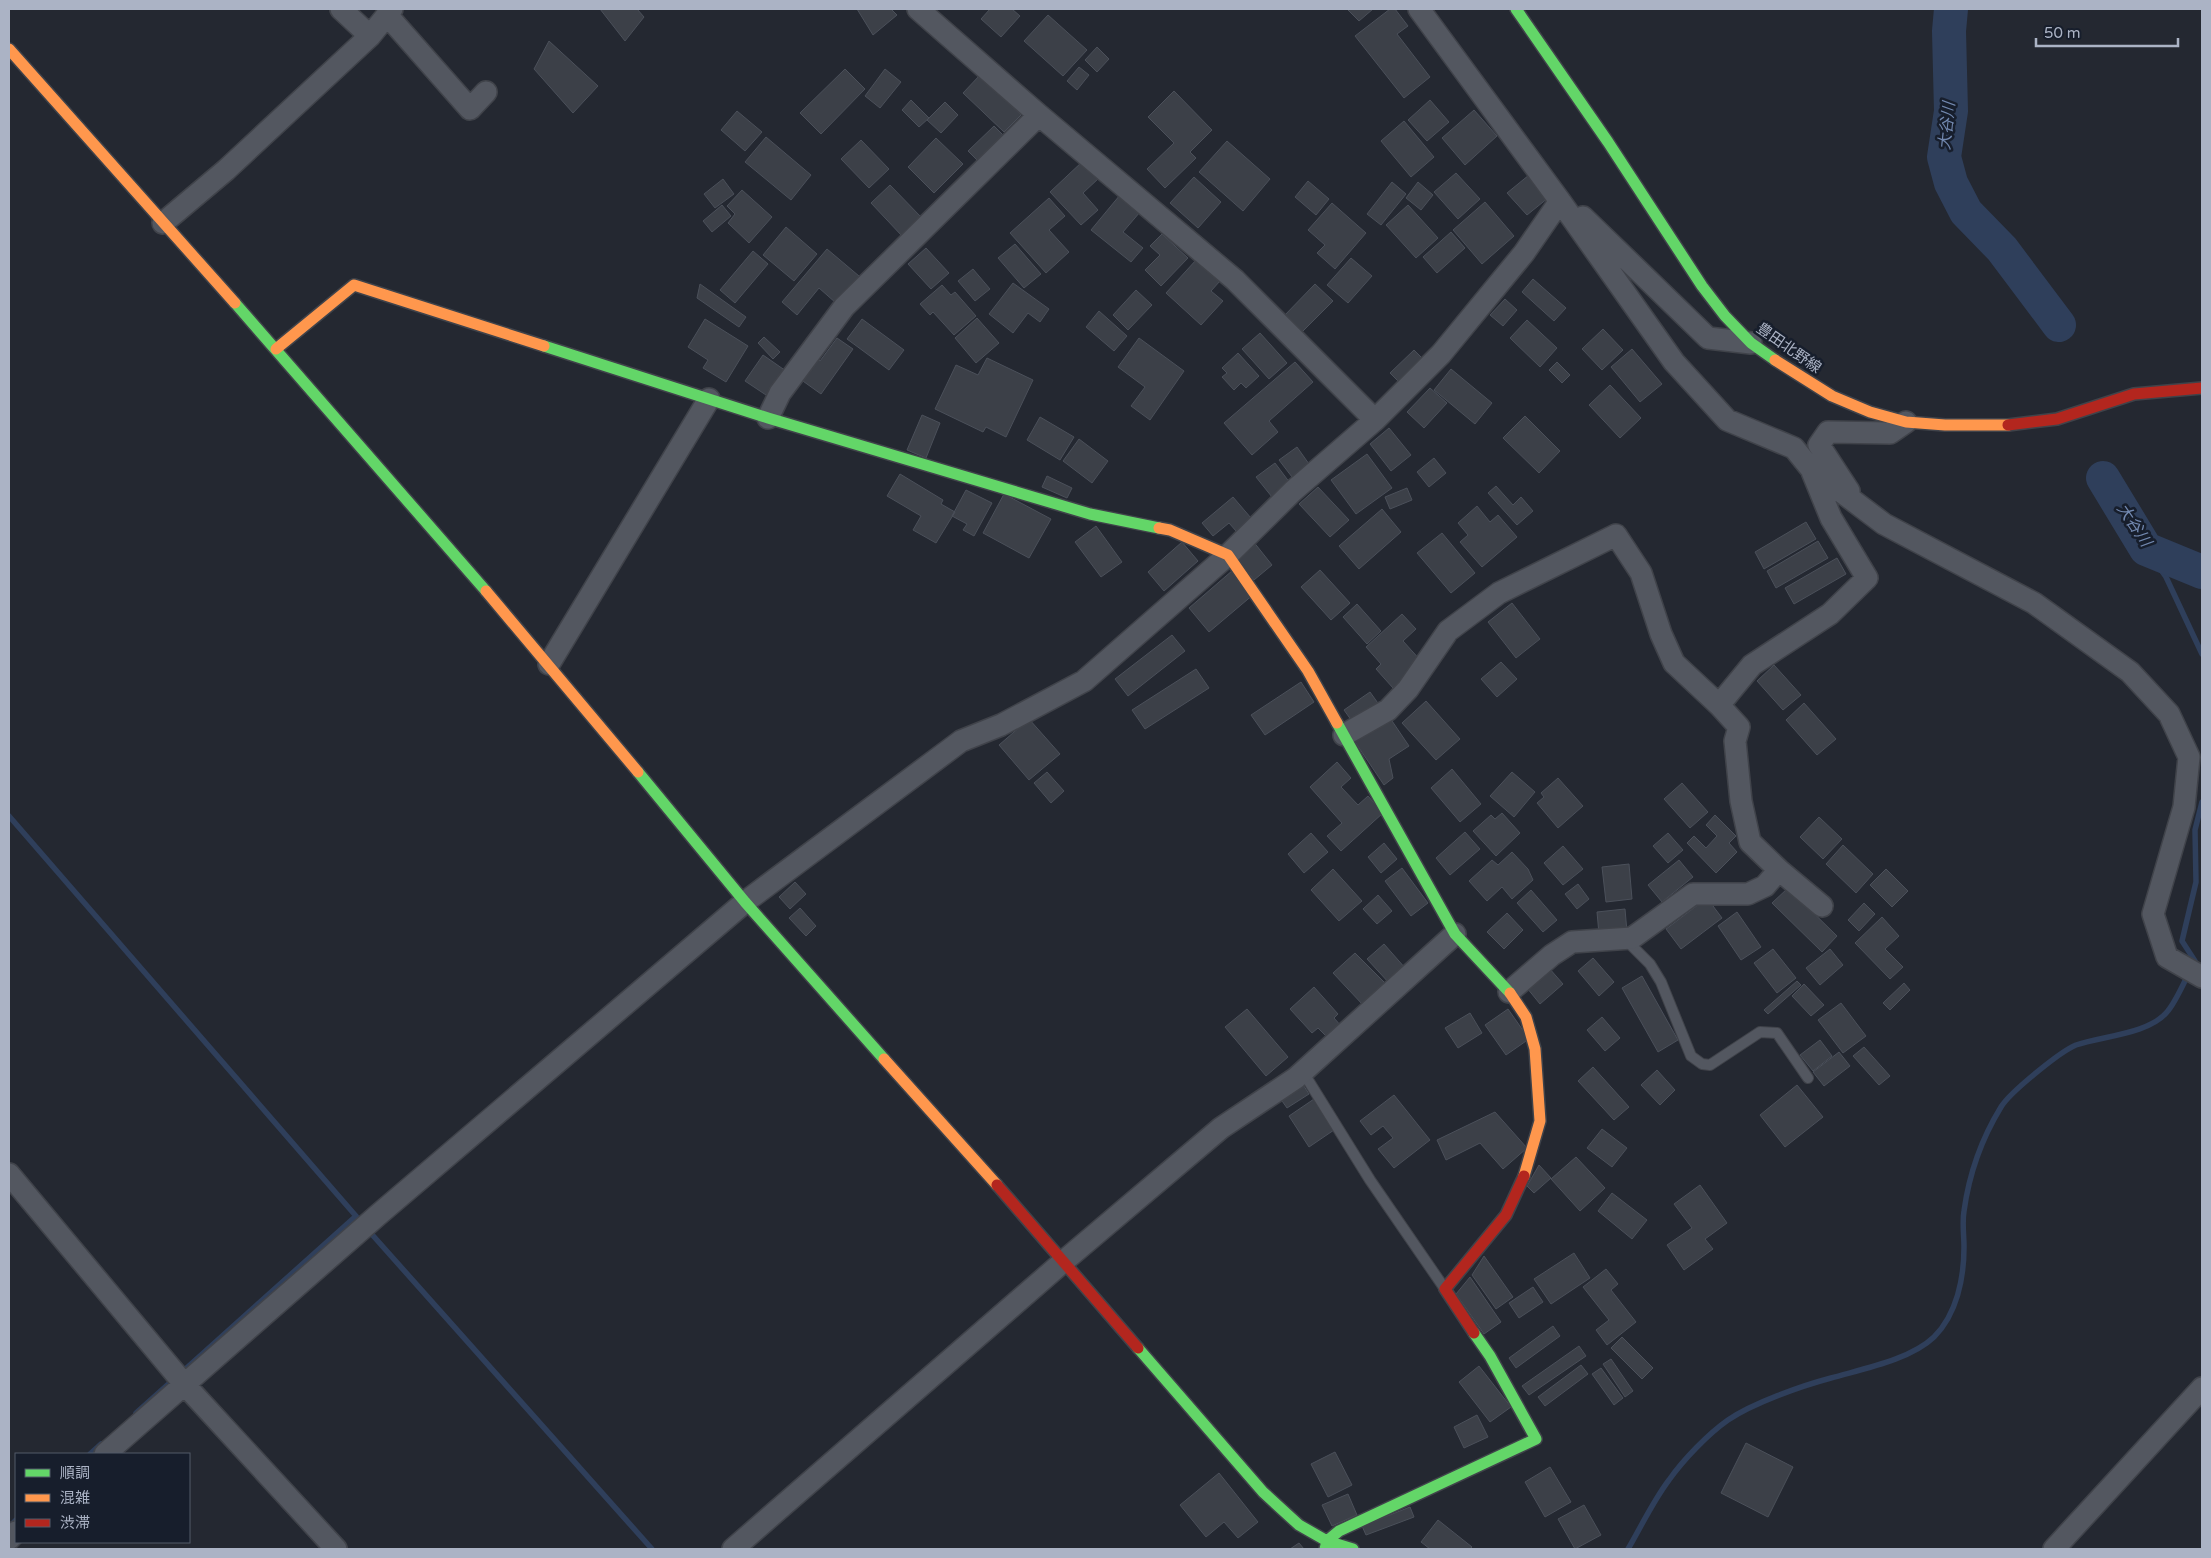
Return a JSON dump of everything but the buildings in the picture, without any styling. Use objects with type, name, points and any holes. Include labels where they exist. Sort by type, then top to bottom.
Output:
[{"type":"street","points":[[341,9],[370,36]]},
{"type":"street","points":[[918,9],[1039,115],[1235,280],[1375,420]]},
{"type":"street","points":[[1419,9],[1560,201],[1674,362],[1727,420],[1794,448],[1811,469],[1884,524],[2034,603],[2130,672],[2169,714],[2189,757],[2184,807],[2153,914],[2167,957],[2202,976]]},
{"type":"street","name":"豊田北野線","points":[[1516,9],[1608,142],[1702,286],[1725,316],[1751,343],[1832,396],[1870,412],[1906,422],[2002,426],[2057,419],[2134,394],[2202,388]]},
{"type":"street","points":[[163,223],[226,170],[370,36],[390,12],[470,109],[486,92]]},
{"type":"street","points":[[9,49],[276,349],[549,664],[745,902],[1064,1262],[1200,1422],[1263,1492],[1299,1525],[1326,1545],[1353,1549]]},
{"type":"street","points":[[768,418],[792,374],[844,307],[1039,115]]},
{"type":"street","points":[[1560,201],[1584,217],[1708,338],[1751,343]]},
{"type":"street","points":[[106,1453],[378,1215],[745,902],[961,741],[1001,724],[1084,681],[1228,555],[1292,491],[1375,420],[1442,354],[1524,253],[1560,201]]},
{"type":"street","points":[[276,349],[354,286],[768,418],[1090,514],[1170,530],[1228,555],[1308,671],[1455,934],[1509,992],[1526,1017],[1535,1049],[1540,1121],[1522,1182],[1506,1214],[1445,1289],[1490,1356],[1536,1439],[1339,1531],[1326,1545]]},
{"type":"street","points":[[549,664],[709,399]]},
{"type":"street","points":[[1857,504],[1819,445],[1828,432],[1890,433],[1906,422]]},
{"type":"street","points":[[1719,705],[1752,665],[1830,614],[1867,578],[1831,518],[1811,469]]},
{"type":"street","points":[[1344,736],[1388,710],[1408,688],[1448,631],[1499,593],[1616,535],[1642,573],[1661,634],[1674,663],[1719,705],[1739,727],[1735,741],[1741,801],[1750,842],[1778,870],[1822,906]]},
{"type":"street","points":[[1509,992],[1552,955],[1572,942],[1632,938],[1693,894],[1748,894],[1766,886],[1778,870]]},
{"type":"street","points":[[733,1549],[1221,1128],[1303,1072],[1455,934]]},
{"type":"street","points":[[9,1174],[185,1385],[336,1549]]},
{"type":"street","points":[[2054,1549],[2202,1388]]},
{"type":"lane","points":[[1624,939],[1650,964],[1661,982],[1691,1056],[1702,1064],[1710,1065],[1760,1032],[1777,1033],[1808,1078]]},
{"type":"lane","points":[[1303,1072],[1370,1180],[1445,1289]]},
{"type":"waterway","name":"大谷川","points":[[1951,9],[1949,31],[1951,111],[1944,157],[1951,183],[1966,212],[2002,249],[2059,325]]},
{"type":"waterway","name":"大谷川","points":[[2103,478],[2146,549],[2202,572]]},
{"type":"waterway","points":[[2146,549],[2166,577],[2202,654]]},
{"type":"waterway","points":[[1628,1549],[1675,1472],[1704,1440],[1728,1420],[1750,1407],[1792,1390],[1899,1358],[1924,1345],[1942,1328],[1954,1307],[1961,1283],[1964,1259],[1963,1215],[1969,1184],[1982,1144],[2001,1107],[2025,1082],[2048,1063],[2076,1045],[2137,1030],[2159,1019],[2167,1012],[2174,1001],[2195,961],[2182,941],[2196,882],[2195,830],[2202,802]]},
{"type":"waterway","points":[[9,816],[362,1223]]},
{"type":"waterway","points":[[181,1373],[356,1216]]},
{"type":"waterway","points":[[368,1230],[652,1549]]},
{"type":"waterway","points":[[136,1413],[174,1379]]},
{"type":"waterway","points":[[91,1453],[101,1444]]},
{"type":"waterway","points":[[9,1527],[15,1521]]},
{"type":"traffic: fast","points":[[1516,9],[1608,142],[1702,286],[1725,316],[1751,343],[1775,360]]},
{"type":"traffic: fast","points":[[235,303],[486,591]]},
{"type":"traffic: fast","points":[[544,346],[768,418],[1090,514],[1159,528]]},
{"type":"traffic: fast","points":[[1337,723],[1455,934],[1510,993]]},
{"type":"traffic: fast","points":[[638,772],[745,902],[884,1059]]},
{"type":"traffic: fast","points":[[1325,1549],[1327,1541],[1339,1531],[1536,1439],[1490,1356],[1474,1333]]},
{"type":"traffic: fast","points":[[1138,1348],[1263,1492],[1299,1525],[1327,1541],[1353,1549]]},
{"type":"traffic: slow","points":[[9,49],[235,303]]},
{"type":"traffic: slow","points":[[276,349],[354,285],[544,346]]},
{"type":"traffic: slow","points":[[1775,360],[1832,396],[1870,412],[1906,422],[1945,425],[2008,425]]},
{"type":"traffic: slow","points":[[1159,528],[1170,530],[1228,555],[1308,671],[1337,723]]},
{"type":"traffic: slow","points":[[486,591],[638,772]]},
{"type":"traffic: slow","points":[[1510,993],[1526,1017],[1535,1049],[1540,1121],[1524,1176]]},
{"type":"traffic: slow","points":[[884,1059],[997,1185]]},
{"type":"traffic: jam","points":[[2008,425],[2057,419],[2134,394],[2202,388]]},
{"type":"traffic: jam","points":[[1474,1333],[1445,1289],[1506,1215],[1524,1176]]},
{"type":"traffic: jam","points":[[997,1185],[1138,1348]]}]
